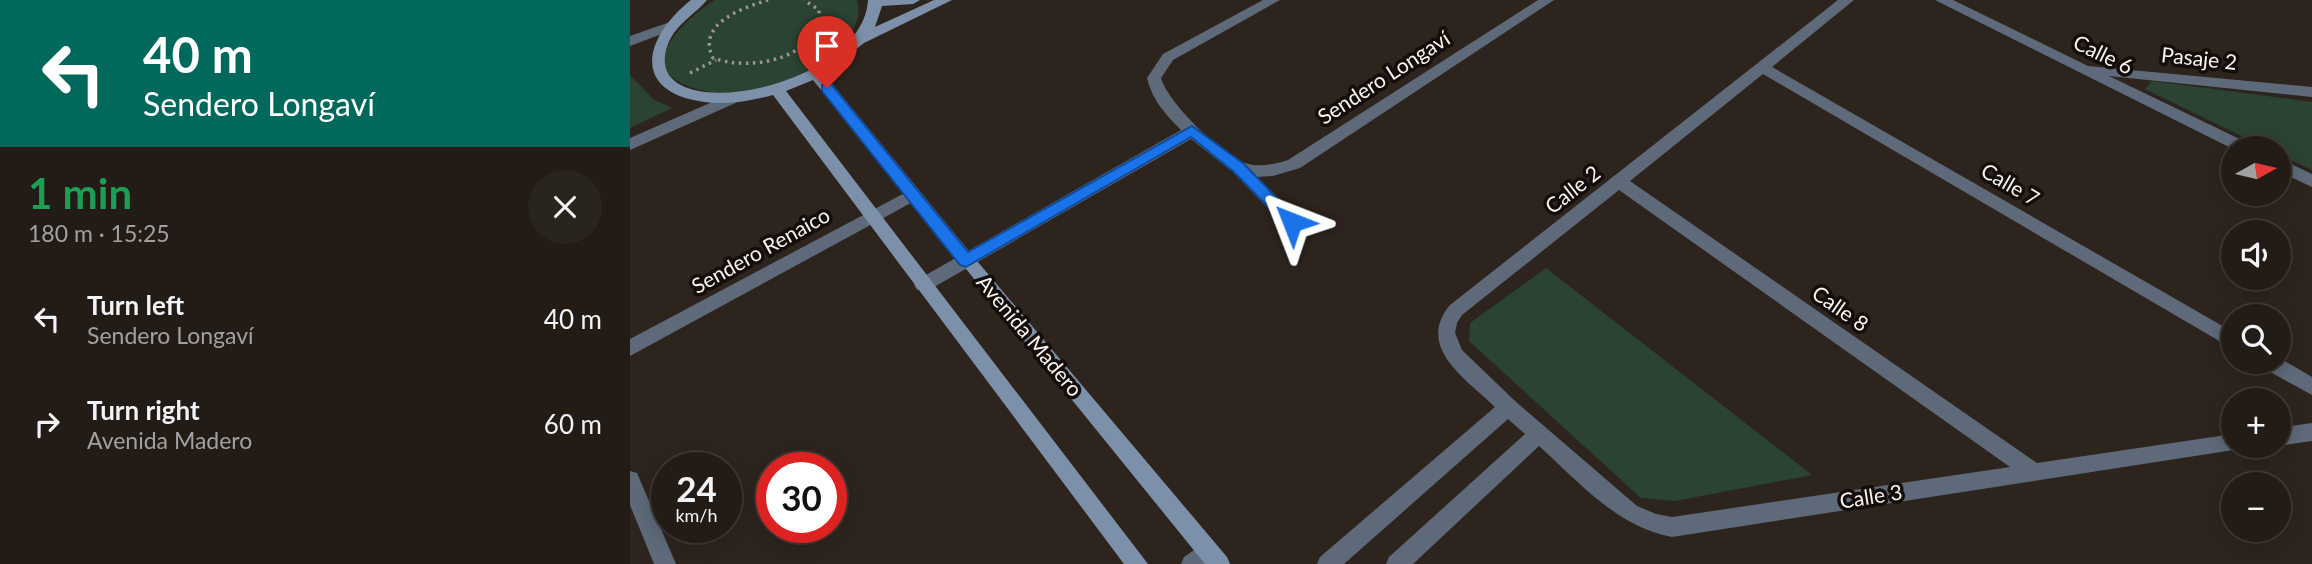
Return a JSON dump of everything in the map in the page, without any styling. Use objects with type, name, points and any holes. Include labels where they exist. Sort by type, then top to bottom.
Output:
[{"type":"street","points":[[630,41],[670,26],[700,0]]},
{"type":"street","points":[[630,145],[735,97],[777,89],[815,73],[835,61],[859,40],[869,26],[875,1],[913,0]]},
{"type":"street","points":[[859,40],[945,0]]},
{"type":"street","points":[[1273,0],[1168,57],[1157,71],[1154,86],[1192,131],[1239,168],[1292,222]]},
{"type":"street","name":"Sendero Longaví","points":[[1239,168],[1268,171],[1294,164],[1547,0]]},
{"type":"street","name":"Calle 2","points":[[1540,433],[1508,407],[1448,347],[1445,337],[1449,317],[1847,0]]},
{"type":"street","name":"Calle 6","points":[[1941,0],[2221,137]]},
{"type":"street","points":[[670,26],[654,61],[661,78],[668,85],[689,94],[735,97]]},
{"type":"street","name":"Calle 7","points":[[1763,68],[2221,334]]},
{"type":"street","name":"Pasaje 2","points":[[2081,68],[2312,92]]},
{"type":"street","name":"Avenida Madero","points":[[815,73],[1206,560]]},
{"type":"street","points":[[777,89],[1136,564]]},
{"type":"street","points":[[923,285],[1192,131]]},
{"type":"street","points":[[2291,170],[2312,181]]},
{"type":"street","name":"Calle 8","points":[[1620,182],[2033,472]]},
{"type":"street","name":"Sendero Renaico","points":[[630,348],[914,194]]},
{"type":"street","points":[[2290,374],[2312,387]]},
{"type":"street","points":[[1328,564],[1508,407]]},
{"type":"street","points":[[2291,435],[2312,432]]},
{"type":"street","points":[[1397,564],[1540,433]]},
{"type":"street","name":"Calle 3","points":[[1540,433],[1630,513],[1655,524],[1672,527],[2221,445]]},
{"type":"street","points":[[630,480],[665,564]]},
{"type":"path","points":[[768,0],[740,9],[721,22],[709,36],[707,45],[713,58],[730,65],[750,65],[789,53],[807,41],[819,26],[821,16],[814,4],[804,0]]},
{"type":"path","points":[[814,4],[820,0]]},
{"type":"green space","points":[[715,0],[857,0],[858,12],[856,24],[846,39],[828,57],[810,69],[770,86],[728,93],[688,86],[672,77],[665,66],[665,54],[680,29]]},
{"type":"green space","points":[[630,75],[653,99],[672,108],[630,128]]},
{"type":"green space","points":[[2152,81],[2312,102],[2312,170],[2291,160],[2291,136],[2241,136],[2145,89]]},
{"type":"green space","points":[[1546,268],[1812,475],[1675,501],[1641,498],[1469,341],[1470,323]]},
{"type":"route","points":[[827,88],[966,261],[1192,131],[1239,168],[1292,222]]}]
